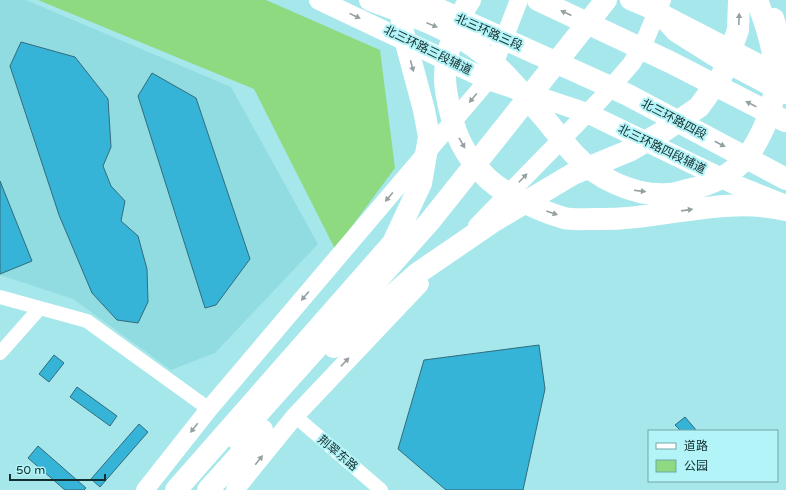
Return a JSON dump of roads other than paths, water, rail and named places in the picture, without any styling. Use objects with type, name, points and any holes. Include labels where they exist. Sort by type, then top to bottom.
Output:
[{"type":"main road","name":"北三环路三段辅道","points":[[319,0],[488,80],[538,96]]},
{"type":"main road","points":[[370,0],[440,28],[479,51],[507,76],[574,154],[603,178],[633,191],[668,194],[706,186],[741,165],[765,134],[776,105],[778,68],[771,40],[757,0]]},
{"type":"main road","points":[[208,490],[239,436],[393,243],[421,183],[429,137],[424,110],[402,28],[401,0]]},
{"type":"main road","name":"北三环路三段","points":[[418,0],[560,64]]},
{"type":"main road","points":[[470,0],[455,28],[445,76],[447,100],[456,132],[470,157],[492,184],[524,204],[565,218],[613,219],[726,205],[764,206],[786,210]]},
{"type":"main road","points":[[538,0],[670,62],[786,122]]},
{"type":"main road","points":[[176,490],[239,436],[430,221],[606,0]]},
{"type":"main road","points":[[334,346],[439,228],[622,0]]},
{"type":"main road","points":[[630,0],[655,4],[786,78]]},
{"type":"main road","points":[[185,490],[239,436],[334,346],[418,273],[494,221],[573,174],[631,150],[664,131],[699,107],[722,75],[738,30],[740,0]]},
{"type":"main road","points":[[768,0],[786,56]]},
{"type":"main road","points":[[655,4],[676,30],[714,55],[786,94]]},
{"type":"main road","name":"北三环路四段","points":[[560,64],[628,95],[786,179]]},
{"type":"main road","name":"北三环路四段辅道","points":[[538,96],[587,113],[736,185],[786,204]]},
{"type":"street","points":[[145,490],[209,409],[488,80],[519,0]]},
{"type":"street","points":[[235,490],[294,416],[398,306],[601,100],[632,63],[646,38],[655,4]]},
{"type":"street","points":[[0,297],[87,321],[209,409]]},
{"type":"street","points":[[0,353],[40,308]]},
{"type":"street","name":"荆翠东路","points":[[294,416],[381,490]]}]
